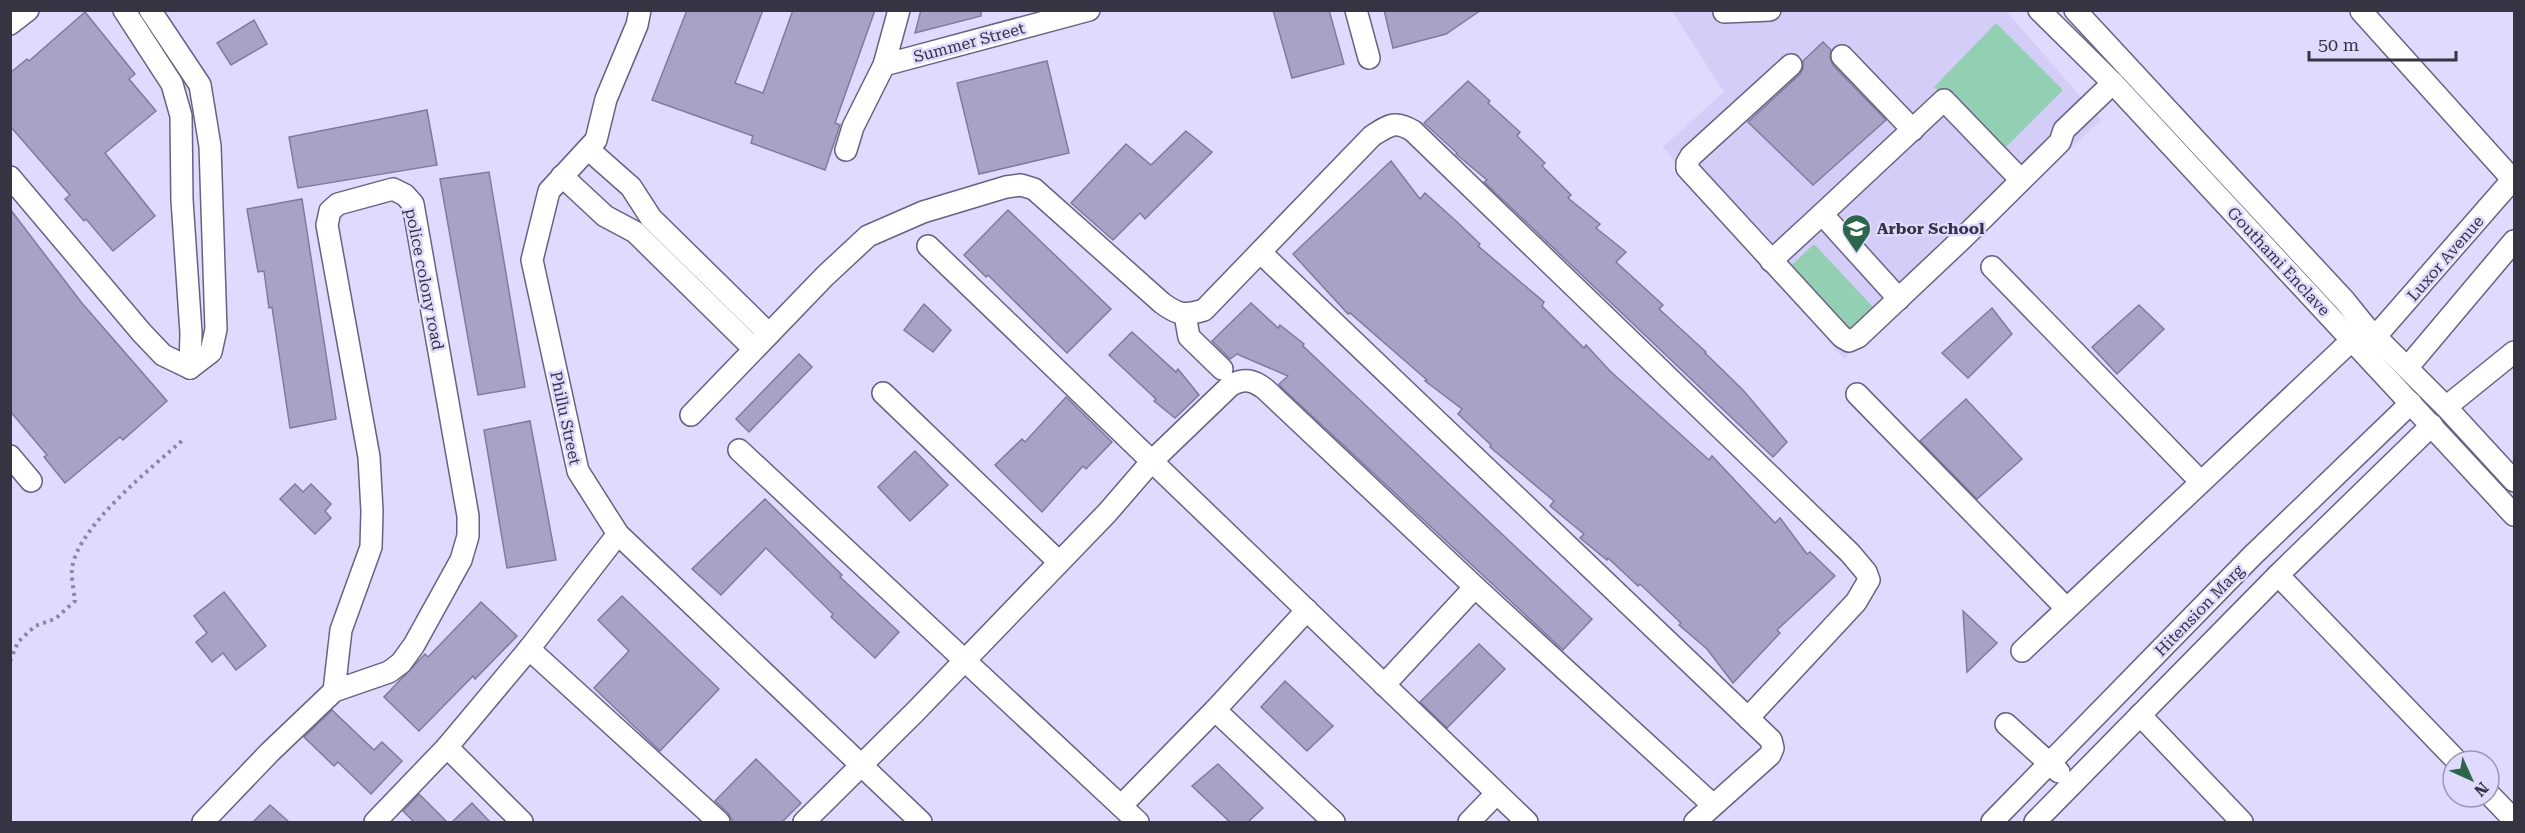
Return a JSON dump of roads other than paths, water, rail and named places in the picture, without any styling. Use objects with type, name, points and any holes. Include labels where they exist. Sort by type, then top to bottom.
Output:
[{"type":"street","points":[[10,24],[27,10]]},
{"type":"street","points":[[124,10],[172,84],[181,116],[182,200],[191,333],[190,368]]},
{"type":"street","points":[[150,10],[188,63],[200,85],[210,146],[216,330],[210,352],[190,368]]},
{"type":"street","name":"Phillu Street","points":[[640,10],[637,25],[606,99],[596,140],[549,191],[532,260],[578,471],[618,534],[921,822]]},
{"type":"street","points":[[846,150],[853,127],[884,65],[899,10]]},
{"type":"street","name":"Summer Street","points":[[884,65],[1089,10]]},
{"type":"street","points":[[1356,10],[1370,58]]},
{"type":"street","points":[[1724,12],[1770,10]]},
{"type":"street","name":"Gouthami Enclave","points":[[2039,10],[2117,88],[2411,402],[2514,516]]},
{"type":"street","name":"Gouthami Enclave","points":[[2075,10],[2375,337],[2446,407],[2514,481]]},
{"type":"street","points":[[2361,10],[2514,179]]},
{"type":"street","points":[[1842,56],[1912,130]]},
{"type":"street","points":[[1791,65],[1691,156],[1687,164],[1689,173],[1842,337],[1849,340],[1858,337],[1899,299],[2060,142],[2073,139],[2117,88]]},
{"type":"street","points":[[1771,261],[1912,130],[1939,95],[2021,180]]},
{"type":"street","points":[[181,116],[205,111]]},
{"type":"street","points":[[691,415],[825,276],[868,236],[923,212],[1006,187],[1021,185],[1034,189],[1162,303],[1175,313],[1185,315],[1204,310],[1372,136],[1393,124],[1402,124],[1421,139],[1850,553],[1866,572],[1869,580],[1856,602],[1748,718]]},
{"type":"street","points":[[588,149],[630,187],[651,218],[762,341]]},
{"type":"street","points":[[562,176],[604,216],[636,232],[762,341]]},
{"type":"street","points":[[10,177],[142,333],[163,355],[190,368]]},
{"type":"street","name":"Luxor Avenue","points":[[2375,337],[2514,179]]},
{"type":"street","name":"police colony road","points":[[203,822],[270,752],[334,691],[389,672],[401,663],[414,645],[462,560],[468,536],[466,507],[413,204],[405,195],[393,189],[338,204],[330,211],[327,225],[369,457],[372,511],[370,547],[341,630],[334,691]]},
{"type":"street","points":[[1822,214],[1899,299]]},
{"type":"street","points":[[2407,368],[2514,241]]},
{"type":"street","points":[[928,246],[1527,822]]},
{"type":"street","points":[[1260,252],[1771,740],[1773,750],[1695,822]]},
{"type":"street","points":[[1992,267],[2200,481]]},
{"type":"street","points":[[1185,315],[1189,337],[1222,369]]},
{"type":"street","points":[[2022,651],[2352,340]]},
{"type":"street","points":[[2446,407],[2514,352]]},
{"type":"street","points":[[804,822],[966,660],[1107,513],[1152,461],[1231,385],[1247,380],[1256,383],[1713,805]]},
{"type":"street","points":[[883,393],[1059,562]]},
{"type":"street","points":[[1857,394],[2066,608]]},
{"type":"street","name":"Hitension Marg","points":[[1992,822],[2252,556],[2411,402]]},
{"type":"street","name":"Hitension Marg","points":[[2035,822],[2278,575],[2432,425]]},
{"type":"street","points":[[740,450],[1138,822]]},
{"type":"street","points":[[10,456],[31,481]]},
{"type":"street","points":[[375,822],[447,747],[529,650],[618,534]]},
{"type":"street","points":[[2278,575],[2445,749]]},
{"type":"street","points":[[1384,685],[1475,587]]},
{"type":"street","points":[[1121,806],[1215,710],[1307,610]]},
{"type":"street","points":[[529,650],[719,822]]},
{"type":"street","points":[[1215,710],[1334,822]]},
{"type":"street","points":[[2140,714],[2242,822]]},
{"type":"street","points":[[2006,724],[2072,783]]},
{"type":"street","points":[[447,747],[522,822]]},
{"type":"street","points":[[1469,822],[1496,794]]},
{"type":"street","points":[[2501,806],[2514,820]]},
{"type":"place","name":"Arbor School","points":[[1856,254]]}]
